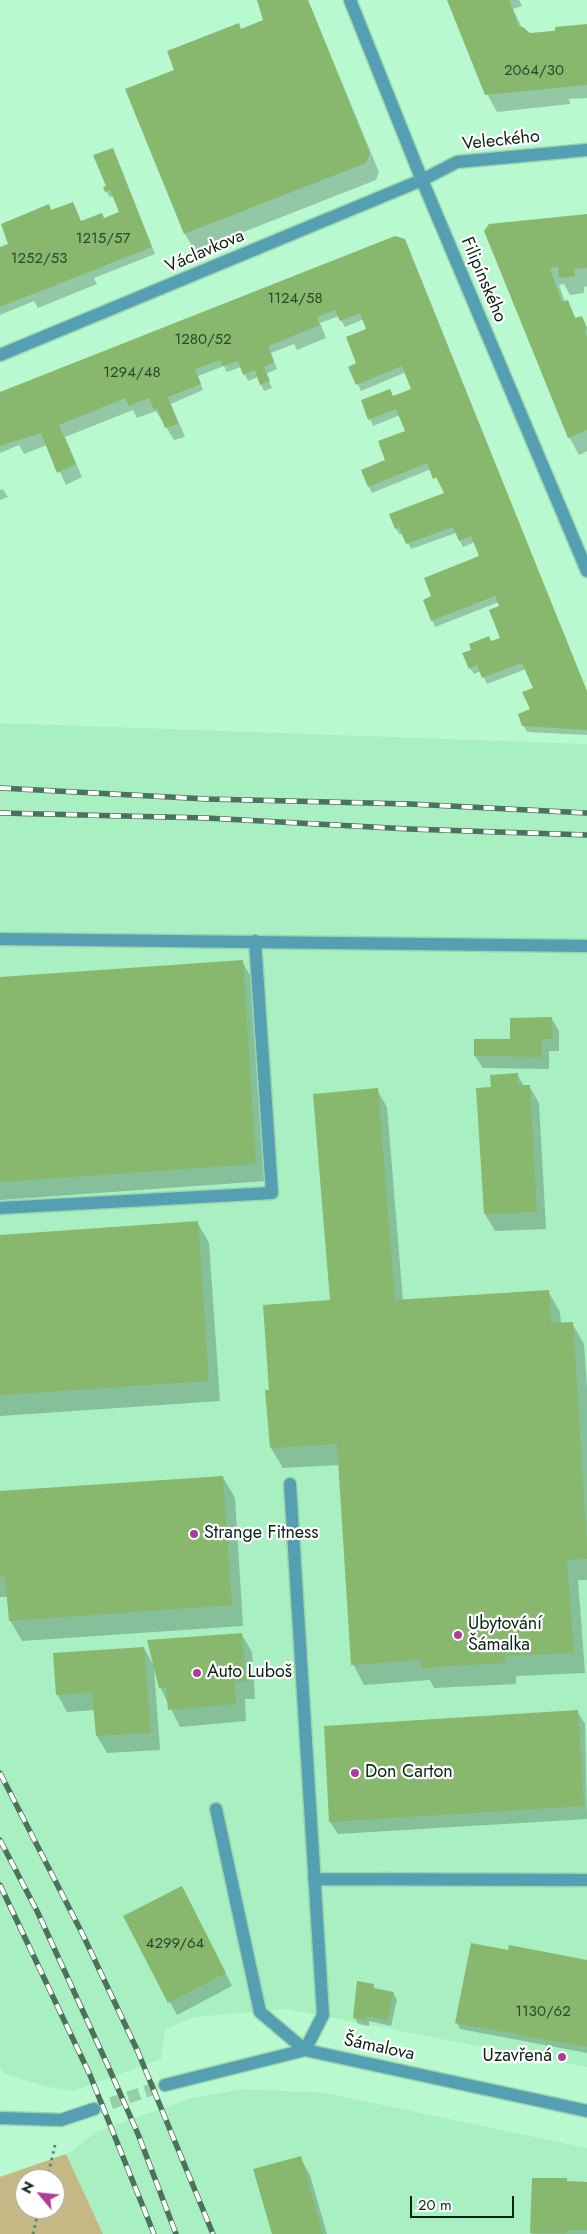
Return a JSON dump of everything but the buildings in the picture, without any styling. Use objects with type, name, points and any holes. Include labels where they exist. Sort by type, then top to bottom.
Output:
[{"type":"street","name":"Filipínského","points":[[350,0],[422,180],[587,571]]},
{"type":"street","name":"Veleckého","points":[[422,180],[457,162],[587,150]]},
{"type":"street","name":"Václavkova","points":[[0,356],[422,180]]},
{"type":"street","points":[[0,939],[587,946]]},
{"type":"street","points":[[0,1208],[272,1194],[255,941]]},
{"type":"street","points":[[216,1809],[260,2012],[305,2050],[323,2015],[290,1484]]},
{"type":"street","points":[[314,1879],[587,1880]]},
{"type":"street","name":"Šámalova","points":[[165,2085],[305,2050],[587,2111]]},
{"type":"street","points":[[0,2118],[61,2120],[94,2109]]},
{"type":"path","points":[[49,2169],[61,2120]]},
{"type":"path","points":[[33,2234],[37,2219]]},
{"type":"shaded area","points":[[0,723],[587,744],[587,2067],[287,2009],[193,2017],[165,2030],[161,2059],[74,2091],[49,2087],[4,2074],[0,2067]]},
{"type":"shaded area","points":[[243,2089],[326,2093],[587,2148],[587,2234],[103,2234],[66,2155],[96,2132],[191,2098]]},
{"type":"shaded area","points":[[66,2154],[103,2234],[0,2234],[0,2177],[15,2172],[15,2219],[65,2219],[65,2169],[23,2169]]},
{"type":"tunnel","points":[[94,2109],[165,2085]]},
{"type":"railway","points":[[0,788],[207,799],[410,804],[587,813]]},
{"type":"railway","points":[[0,813],[206,818],[409,829],[587,835]]},
{"type":"railway","points":[[0,1773],[83,1935],[138,2052],[213,2234]]},
{"type":"railway","points":[[0,1840],[38,1913],[108,2066],[138,2134],[176,2234]]},
{"type":"railway","points":[[0,1885],[90,2075],[154,2234]]},
{"type":"place","name":"Strange Fitness","points":[[194,1534]]},
{"type":"place","name":"Ubytování Šámalka","points":[[458,1635]]},
{"type":"place","name":"Auto Luboš","points":[[197,1673]]},
{"type":"place","name":"Don Carton","points":[[355,1773]]},
{"type":"place","name":"Uzavřená","points":[[562,2057]]}]
